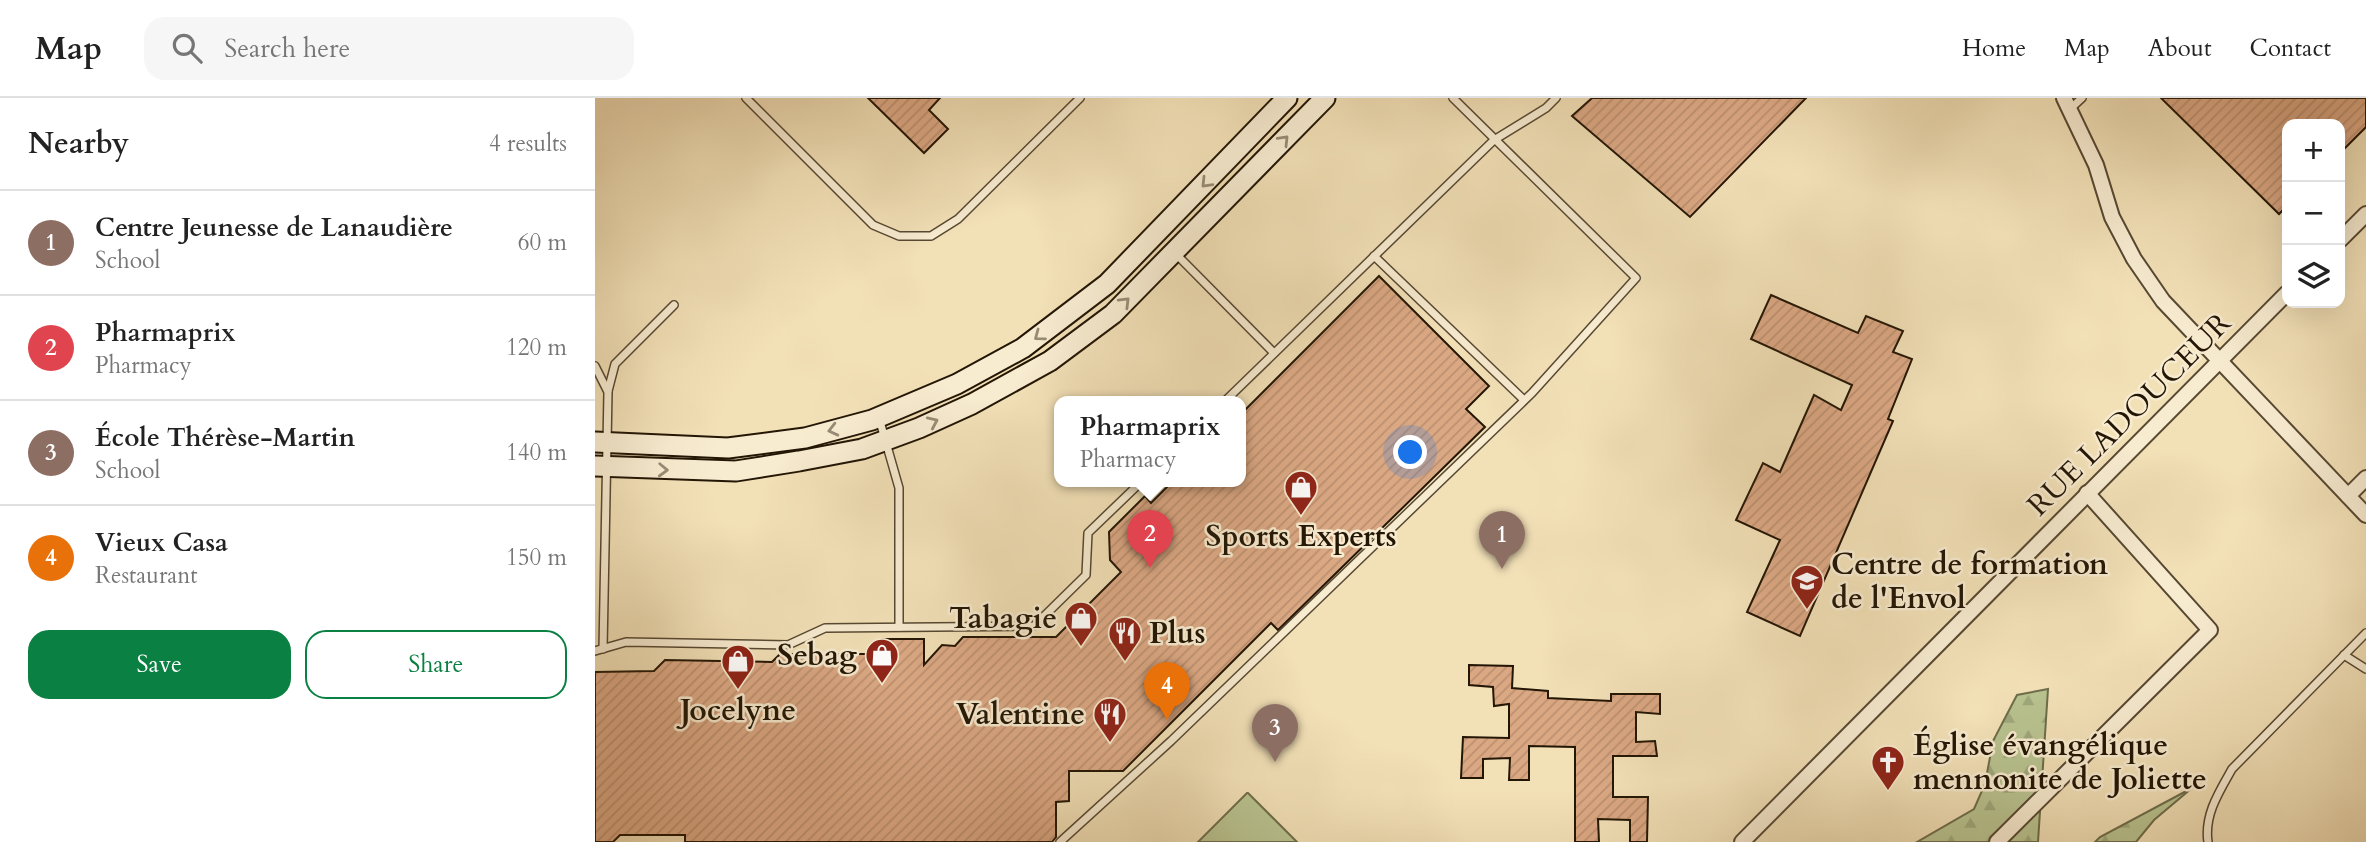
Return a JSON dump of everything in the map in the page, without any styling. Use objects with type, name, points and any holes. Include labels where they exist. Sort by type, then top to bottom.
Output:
[{"type":"main road","points":[[601,443],[728,448],[805,438],[879,418],[957,384],[1023,348],[1117,274],[1287,98]]},
{"type":"main road","points":[[600,466],[736,471],[862,449],[972,404],[1050,361],[1113,314],[1325,98]]},
{"type":"street","points":[[2066,104],[2096,165],[2112,217],[2134,258],[2164,301],[2366,515]]},
{"type":"street","points":[[2345,235],[2366,214]]},
{"type":"street","name":"RUE LADOUCEUR","points":[[1742,842],[2282,298]]},
{"type":"street","points":[[2348,496],[2366,478]]},
{"type":"street","points":[[1997,842],[2210,630],[2087,493]]},
{"type":"lane","points":[[745,98],[873,225],[899,236],[931,236],[958,219],[1080,98]]},
{"type":"lane","points":[[1060,842],[1171,741],[1524,400],[1636,278],[1453,98]]},
{"type":"lane","points":[[1230,396],[1494,140],[1546,108],[1556,98]]},
{"type":"lane","points":[[2066,104],[2082,98]]},
{"type":"lane","points":[[1175,252],[1274,353]]},
{"type":"lane","points":[[1374,256],[1524,400]]},
{"type":"lane","points":[[674,304],[615,364],[608,392],[600,466],[599,650],[626,642],[788,645],[825,628],[1034,626],[1086,575],[1088,533],[1136,487]]},
{"type":"lane","points":[[595,366],[608,392]]},
{"type":"lane","points":[[879,418],[899,488],[899,627]]},
{"type":"lane","points":[[2208,842],[2206,828],[2209,817],[2216,796],[2232,769],[2366,633]]},
{"type":"lane","points":[[2344,655],[2366,669]]},
{"type":"green space","points":[[2048,689],[2038,842],[1917,842],[1974,809],[1985,784],[1993,741],[2017,695]]},
{"type":"green space","points":[[2192,788],[2154,820],[2136,842],[2095,842],[2100,837]]},
{"type":"green space","points":[[1248,793],[1297,842],[1198,842]]},
{"type":"building","points":[[868,98],[940,98],[929,110],[948,129],[924,153]]},
{"type":"building","points":[[1592,98],[1806,98],[1690,217],[1572,116]]},
{"type":"building","points":[[2161,98],[2366,98],[2366,127],[2345,148],[2345,119],[2282,119],[2282,211],[2279,214]]},
{"type":"building","points":[[1379,276],[1489,386],[1466,409],[1485,427],[1278,630],[1271,623],[1123,771],[1069,771],[1069,801],[1056,802],[1056,837],[1052,842],[685,842],[685,835],[620,835],[613,842],[595,842],[595,672],[654,671],[665,660],[772,662],[780,654],[882,654],[882,639],[924,639],[924,665],[942,645],[955,646],[963,637],[1056,637],[1121,572],[1110,560],[1109,532],[1145,496],[1151,503],[1167,487],[1246,487],[1246,409]]},
{"type":"building","points":[[1771,295],[1858,333],[1866,316],[1903,331],[1893,352],[1912,359],[1888,419],[1893,421],[1800,636],[1747,612],[1780,540],[1736,520],[1763,463],[1780,472],[1814,395],[1841,410],[1852,385],[1751,339]]},
{"type":"building","points":[[1469,665],[1513,666],[1512,688],[1548,691],[1548,698],[1611,701],[1611,694],[1660,694],[1660,714],[1636,712],[1636,742],[1655,741],[1657,756],[1613,756],[1613,797],[1648,797],[1647,842],[1630,842],[1630,820],[1598,819],[1599,842],[1575,842],[1575,747],[1529,746],[1529,780],[1509,780],[1510,758],[1483,759],[1483,778],[1461,778],[1463,737],[1509,738],[1509,704],[1494,706],[1493,687],[1469,685]]},
{"type":"place","name":"Sports Experts","points":[[1301,517]]},
{"type":"place","name":"Pharmaprix","points":[[1150,568]]},
{"type":"place","name":"Centre Jeunesse de Lanaudière","points":[[1502,569]]},
{"type":"place","name":"Centre de formation de l'Envol","points":[[1807,611]]},
{"type":"place","name":"Tabagie","points":[[1081,648]]},
{"type":"place","name":"Plus","points":[[1125,663]]},
{"type":"place","name":"Sebag","points":[[882,685]]},
{"type":"place","name":"Jocelyne","points":[[738,691]]},
{"type":"place","name":"Vieux Casa","points":[[1167,720]]},
{"type":"place","name":"Valentine","points":[[1110,744]]},
{"type":"place","name":"École Thérèse-Martin","points":[[1275,762]]},
{"type":"place","name":"Église évangélique mennonite de Joliette","points":[[1888,792]]}]
